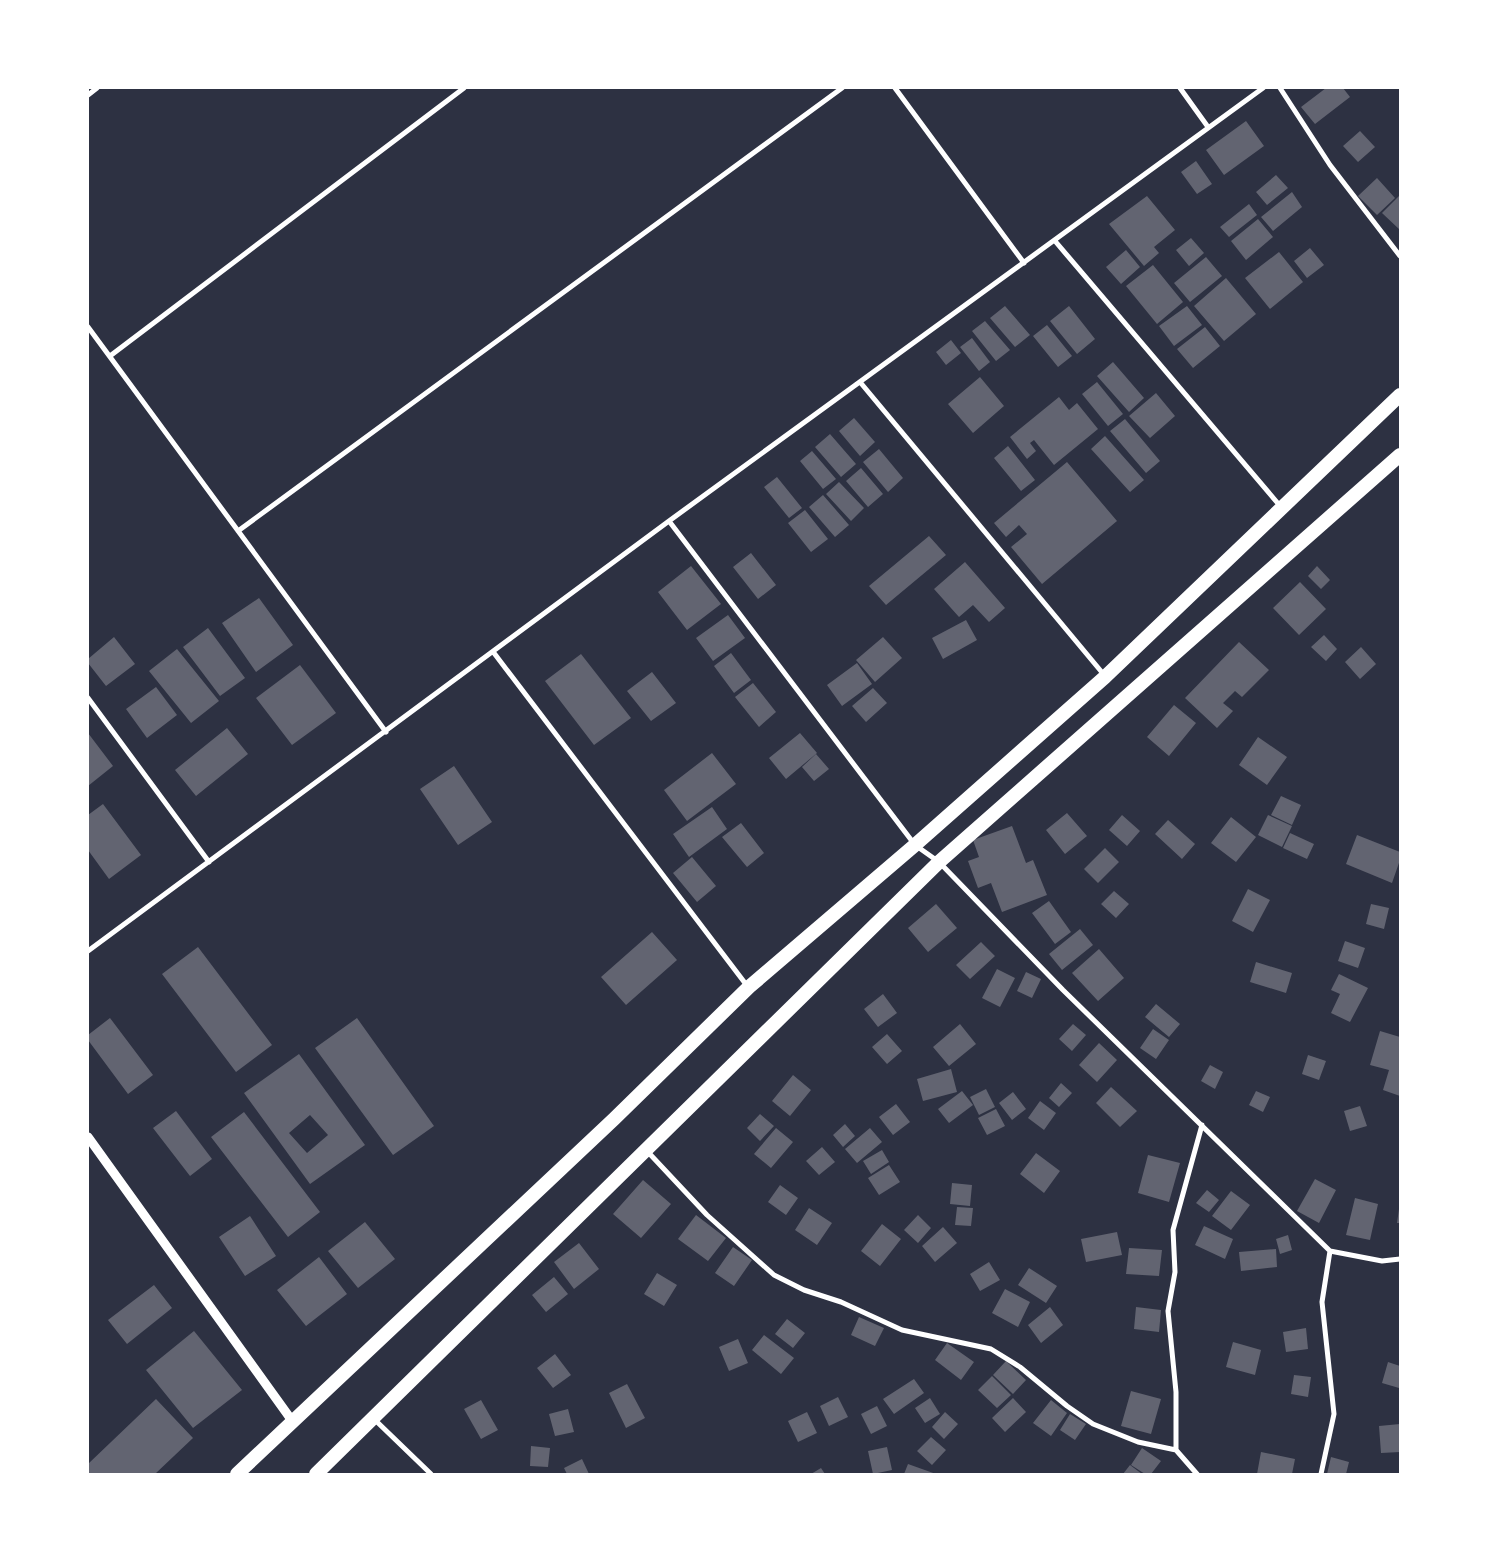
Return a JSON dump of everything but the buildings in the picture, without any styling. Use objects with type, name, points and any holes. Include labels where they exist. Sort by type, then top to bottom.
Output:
[{"type":"highway","points":[[237,1474],[614,1119],[749,987],[915,845],[1105,677],[1283,509],[1400,395]]},
{"type":"highway","points":[[316,1474],[939,862],[1400,455]]},
{"type":"street","points":[[88,95],[97,88]]},
{"type":"street","points":[[110,356],[464,88]]},
{"type":"street","points":[[238,531],[842,88]]},
{"type":"street","points":[[895,88],[1024,263]]},
{"type":"street","points":[[1180,88],[1208,127]]},
{"type":"street","points":[[88,951],[494,653],[669,521],[1055,242],[1263,88]]},
{"type":"street","points":[[1280,88],[1330,165],[1400,256]]},
{"type":"street","points":[[1055,242],[1283,509]]},
{"type":"street","points":[[88,327],[386,732]]},
{"type":"street","points":[[860,382],[1105,677]]},
{"type":"street","points":[[669,521],[915,845],[939,862],[1063,990],[1330,1251],[1382,1261],[1400,1259]]},
{"type":"street","points":[[494,653],[749,987]]},
{"type":"street","points":[[88,698],[209,862]]},
{"type":"street","points":[[1176,1450],[1176,1392],[1168,1311],[1174,1272],[1173,1230],[1202,1125]]},
{"type":"street","points":[[88,1137],[293,1422]]},
{"type":"street","points":[[646,1151],[707,1215],[781,1279],[804,1290],[841,1302],[902,1330],[990,1349],[1020,1367],[1067,1406],[1093,1424],[1138,1442],[1176,1450],[1197,1474]]},
{"type":"street","points":[[1321,1474],[1334,1414],[1322,1302],[1330,1251]]},
{"type":"street","points":[[374,1419],[431,1474]]}]
